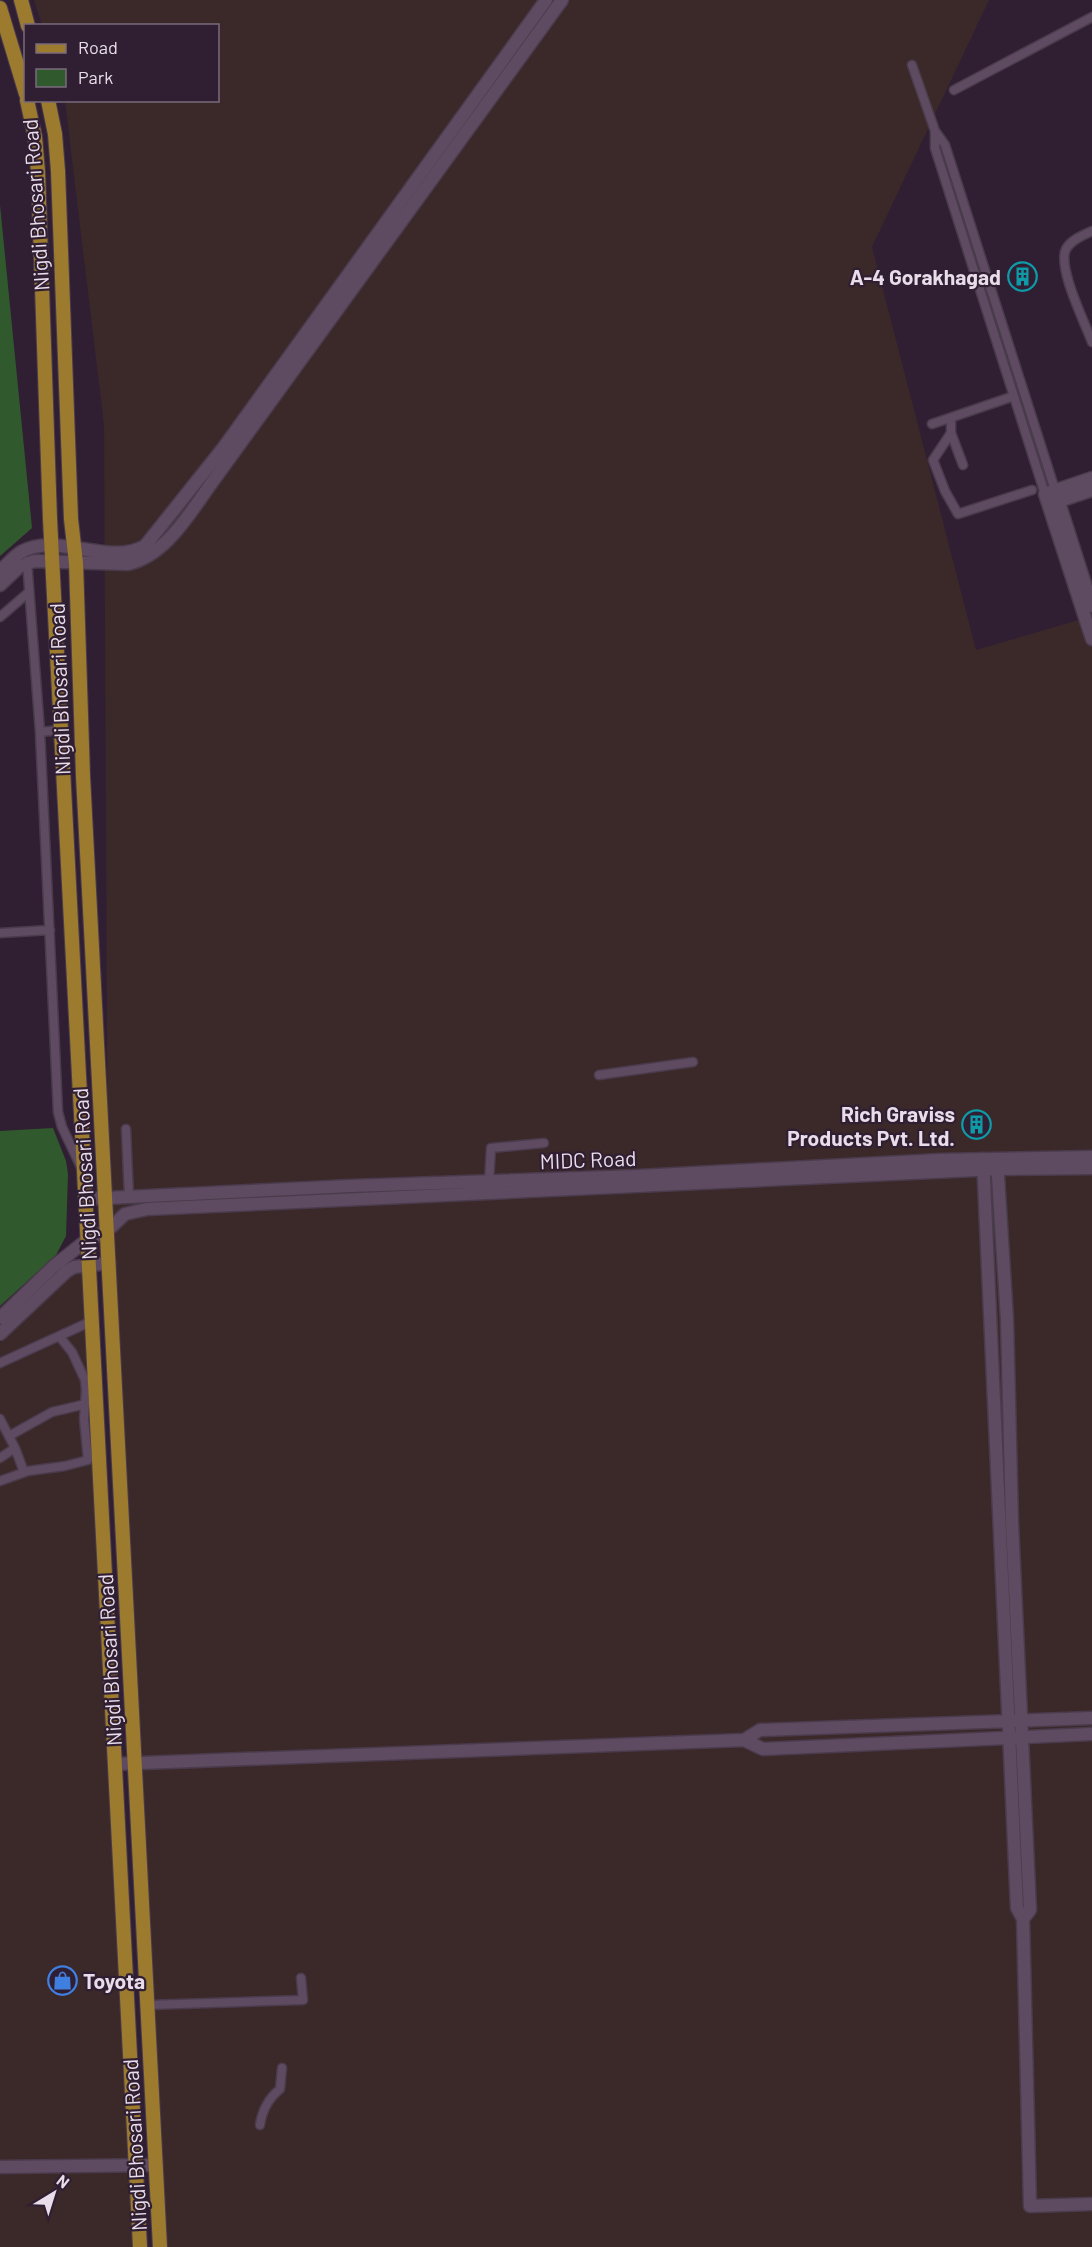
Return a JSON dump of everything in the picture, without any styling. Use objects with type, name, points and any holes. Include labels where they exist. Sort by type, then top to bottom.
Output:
[{"type":"main road","points":[[21,0],[27,24]]},
{"type":"main road","name":"Nigdi Bhosari Road","points":[[0,8],[24,87]]},
{"type":"main road","name":"Nigdi Bhosari Road","points":[[27,102],[35,137],[38,172],[52,546],[92,1321],[90,1383],[115,1764],[140,2247]]},
{"type":"main road","name":"Nigdi Bhosari Road","points":[[48,102],[55,134],[58,171],[73,548],[76,563],[83,776],[160,2247]]},
{"type":"street","points":[[0,571],[27,556],[52,546],[126,553],[145,546],[224,447],[546,0]]},
{"type":"street","points":[[27,556],[76,563],[128,564],[142,560],[163,544],[213,481],[562,0]]},
{"type":"street","points":[[954,90],[1092,17]]},
{"type":"street","points":[[912,65],[935,131],[945,145],[1052,497],[1092,639]]},
{"type":"street","points":[[935,131],[935,148],[1014,396],[1092,606]]},
{"type":"street","points":[[1092,231],[1070,243],[1063,257],[1068,279],[1092,342]]},
{"type":"street","points":[[932,424],[1014,396]]},
{"type":"street","points":[[951,418],[951,433],[963,465]]},
{"type":"street","points":[[951,433],[933,460],[945,491],[958,514],[1032,490]]},
{"type":"street","points":[[1052,497],[1092,478]]},
{"type":"street","points":[[1052,497],[1092,490]]},
{"type":"street","points":[[0,585],[27,556]]},
{"type":"street","points":[[27,556],[40,732],[58,1112],[62,1127],[84,1175]]},
{"type":"street","points":[[0,617],[29,592]]},
{"type":"street","points":[[40,732],[61,730]]},
{"type":"street","points":[[0,933],[50,930]]},
{"type":"street","points":[[599,1075],[693,1062]]},
{"type":"street","points":[[126,1129],[129,1197]]},
{"type":"street","points":[[489,1182],[491,1148],[544,1143]]},
{"type":"street","points":[[997,1164],[1092,1157]]},
{"type":"street","points":[[983,1164],[992,1319],[1007,1721],[1017,1908],[1023,1919],[1030,2206],[1092,2204]]},
{"type":"street","points":[[0,1318],[54,1266],[88,1239],[107,1231],[126,1214],[147,1209],[983,1164],[1092,1168]]},
{"type":"street","points":[[997,1164],[1007,1319],[1012,1523],[1030,1910],[1023,1919]]},
{"type":"street","name":"MIDC Road","points":[[86,1199],[489,1182],[563,1185]]},
{"type":"street","points":[[0,1334],[67,1271],[89,1264],[109,1263]]},
{"type":"street","points":[[0,1363],[92,1321]]},
{"type":"street","points":[[0,1481],[24,1472],[88,1460],[84,1419],[90,1383],[72,1352],[59,1336]]},
{"type":"street","points":[[9,1436],[52,1412],[86,1404]]},
{"type":"street","points":[[0,1419],[24,1472]]},
{"type":"street","points":[[0,1458],[15,1448]]},
{"type":"street","points":[[744,1740],[760,1730],[1092,1718]]},
{"type":"street","points":[[115,1764],[744,1740],[763,1749],[1092,1734]]},
{"type":"street","points":[[148,2006],[303,2000],[301,1978]]},
{"type":"street","points":[[260,2125],[262,2112],[280,2089],[282,2068]]},
{"type":"street","points":[[0,2167],[156,2165]]},
{"type":"shaded area","points":[[34,0],[989,0],[872,247],[976,650],[1089,617],[1092,628],[1092,2247],[164,2247],[108,1234],[104,425],[65,102],[219,102],[219,24],[42,24]]},
{"type":"shaded area","points":[[85,1263],[137,2247],[0,2247],[0,1343]]},
{"type":"green space","points":[[0,205],[32,528],[0,556]]},
{"type":"green space","points":[[53,1128],[66,1161],[68,1174],[66,1236],[56,1255],[0,1306],[0,1131]]},
{"type":"place","name":"A-4 Gorakhagad","points":[[1022,276]]},
{"type":"place","name":"Rich Graviss Products Pvt. Ltd.","points":[[976,1125]]},
{"type":"place","name":"Toyota","points":[[62,1980]]}]
